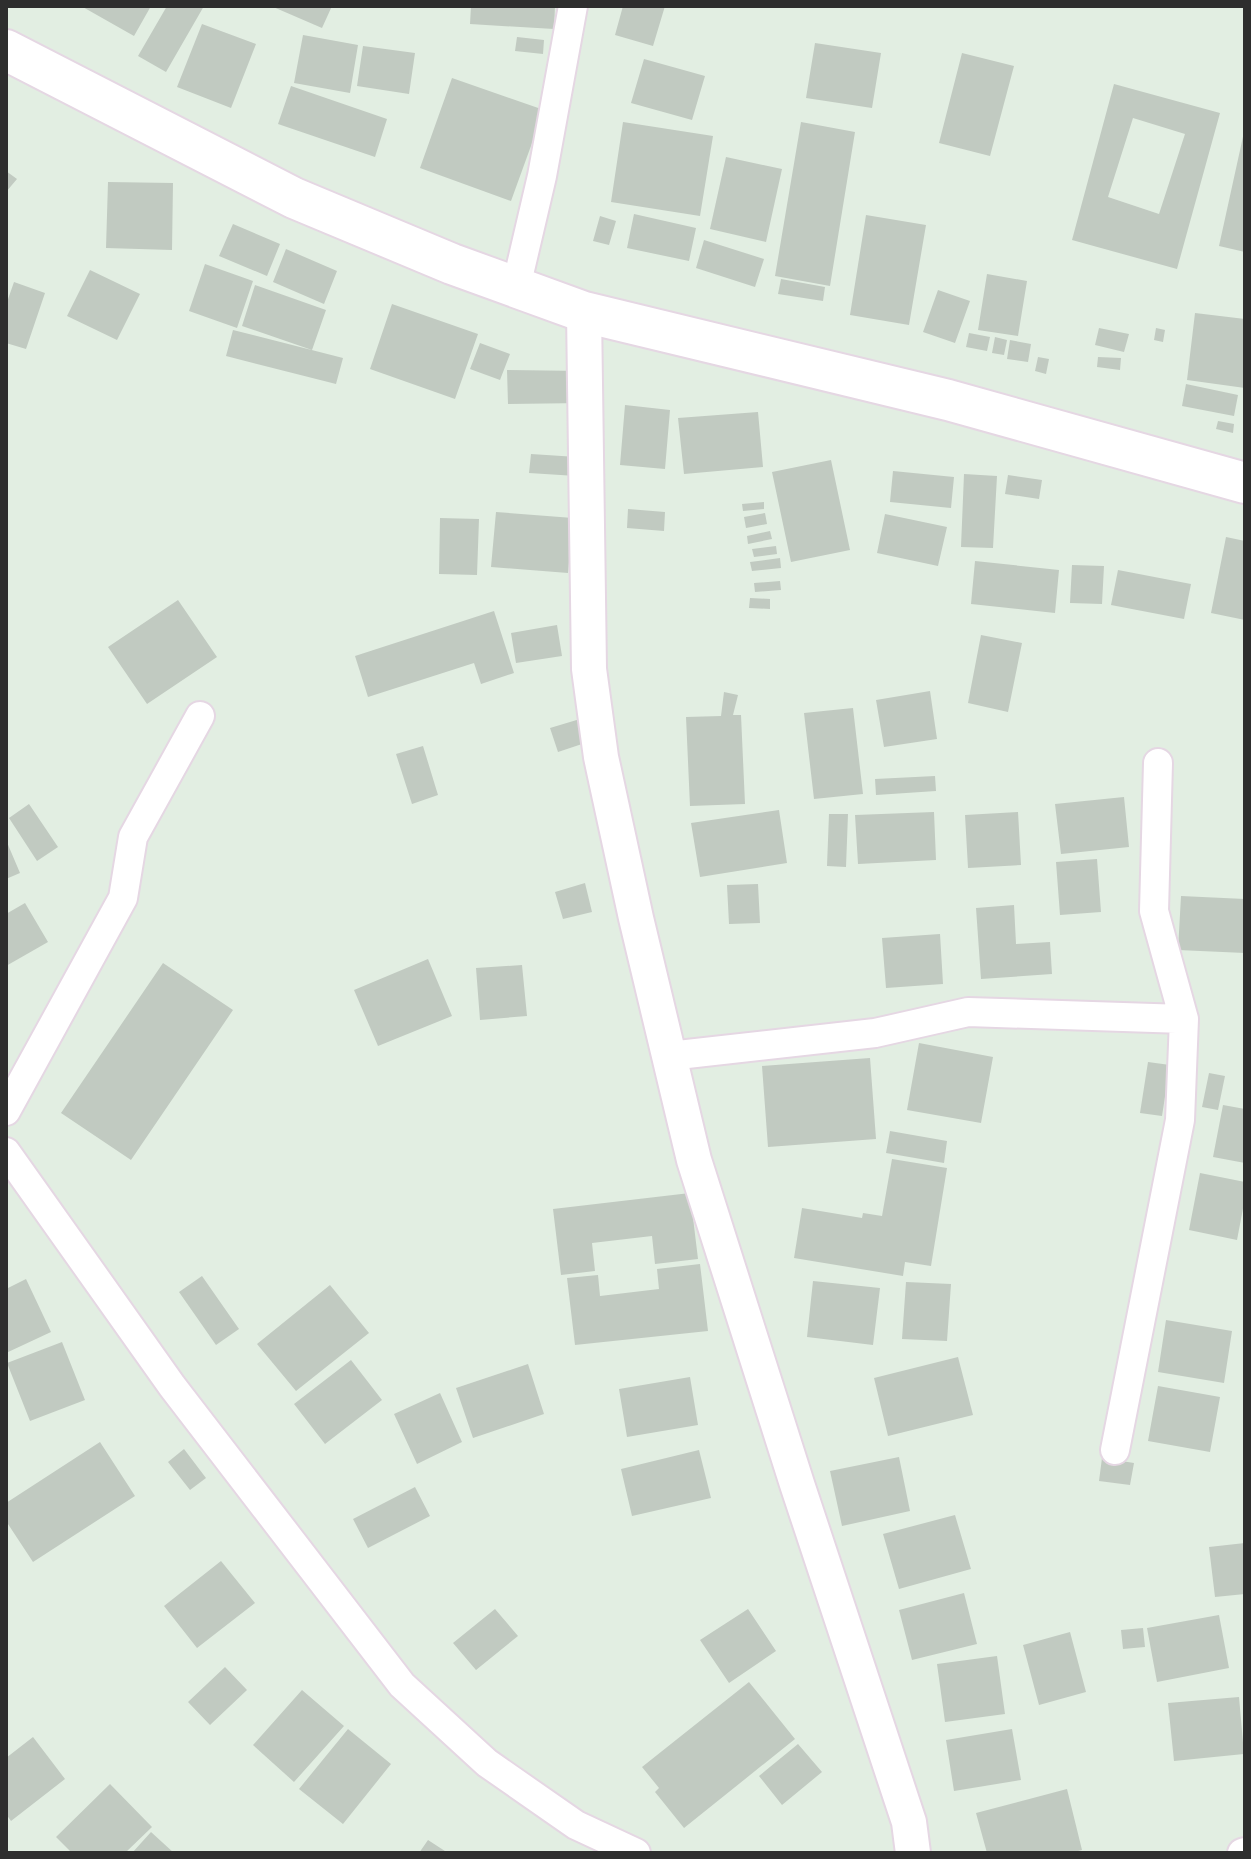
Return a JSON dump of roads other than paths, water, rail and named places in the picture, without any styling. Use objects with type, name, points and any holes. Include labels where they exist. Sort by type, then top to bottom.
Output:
[{"type":"main road","points":[[6,50],[294,198],[452,264],[584,312],[948,400],[1244,483]]},
{"type":"street","points":[[516,287],[542,176],[573,6]]},
{"type":"street","points":[[584,312],[589,669],[601,757],[694,1160],[909,1822],[913,1853]]},
{"type":"street","points":[[1244,483],[1245,476]]},
{"type":"street","points":[[6,1111],[123,898],[133,837],[200,716]]},
{"type":"street","points":[[1115,1450],[1180,1120],[1184,1019],[1154,911],[1158,763]]},
{"type":"street","points":[[669,1056],[875,1033],[968,1012],[1184,1019]]},
{"type":"street","points":[[6,1152],[172,1386],[402,1685],[487,1763],[576,1825],[636,1853]]}]
